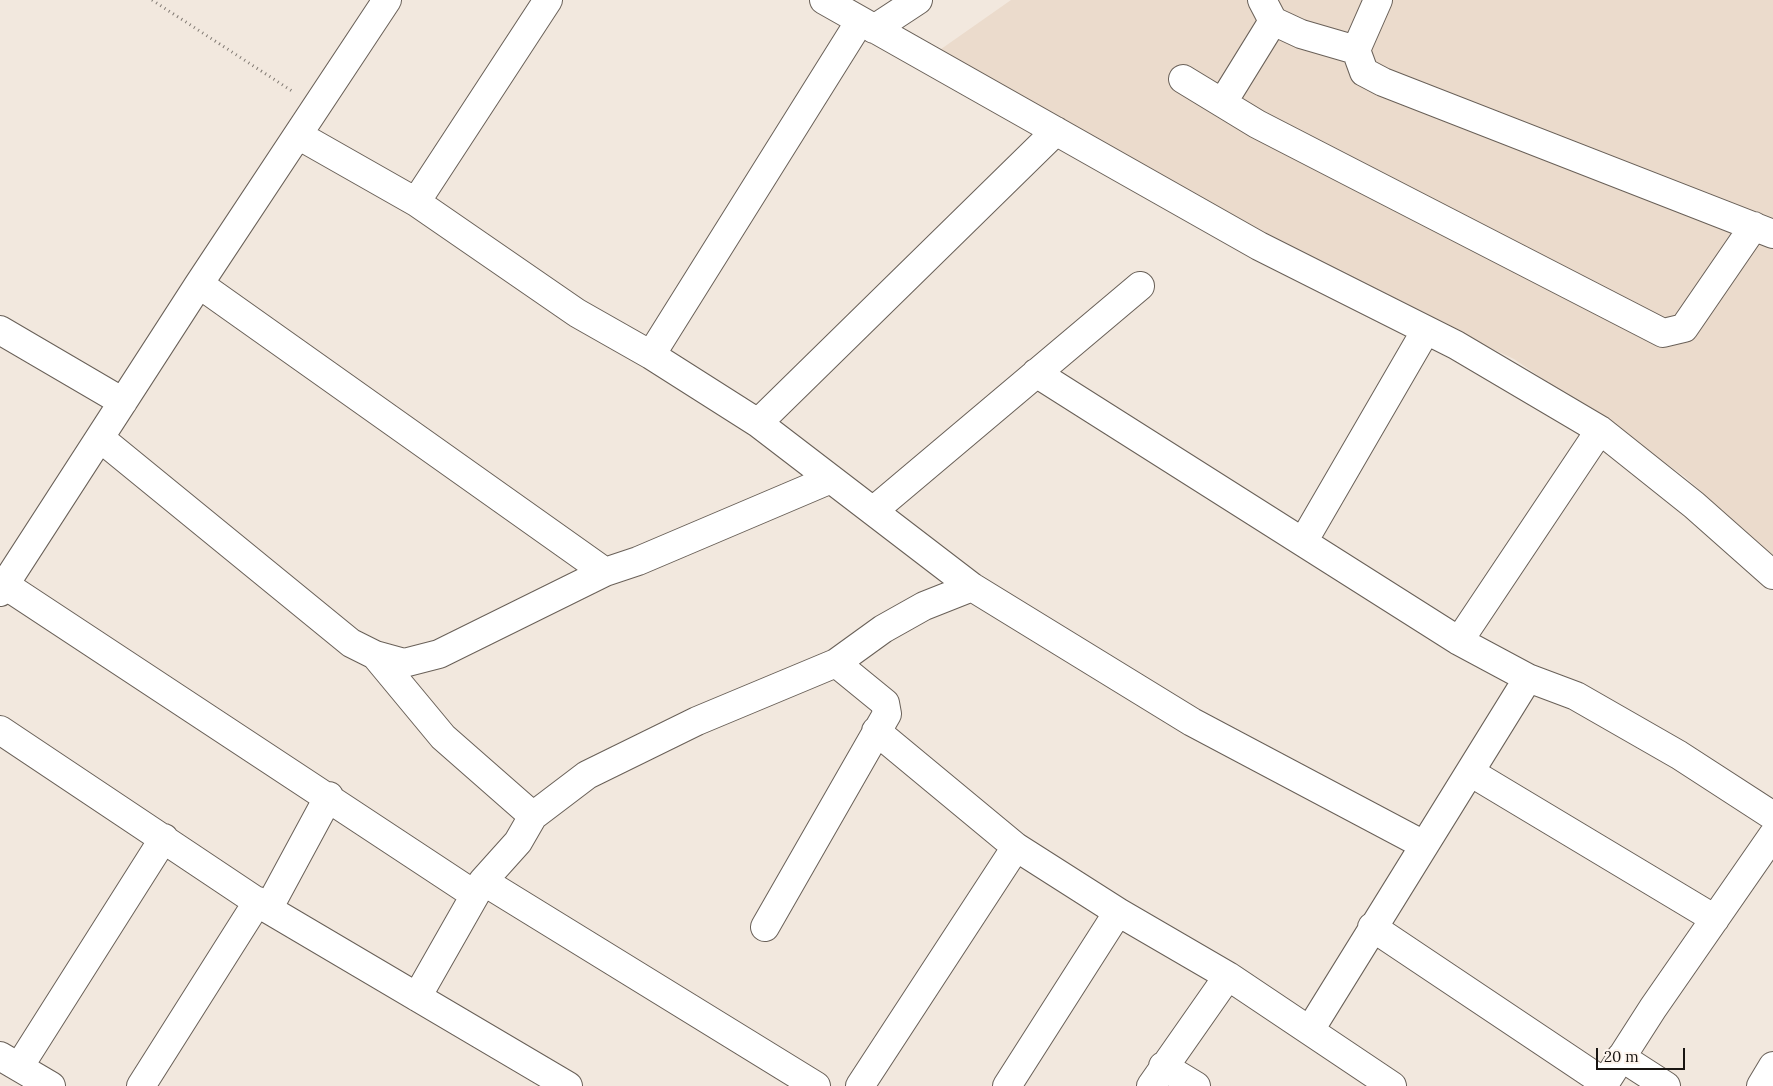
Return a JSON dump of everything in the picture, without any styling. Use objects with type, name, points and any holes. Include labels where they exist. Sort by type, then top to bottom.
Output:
[{"type":"street","points":[[387,0],[199,284],[2,588],[329,796],[479,888],[816,1086]]},
{"type":"street","points":[[416,202],[548,0]]},
{"type":"street","points":[[824,0],[1259,246],[1456,345],[1600,430],[1694,505],[1773,575]]},
{"type":"street","points":[[651,355],[867,25],[918,0]]},
{"type":"street","points":[[1182,79],[1257,124],[1663,332],[1684,328],[1763,230],[1383,82],[1364,72],[1356,50],[1378,0]]},
{"type":"street","points":[[1223,102],[1268,11],[1301,34],[1356,50]]},
{"type":"street","points":[[304,125],[577,313],[651,355],[758,423],[972,587],[1192,722],[1424,846]]},
{"type":"street","points":[[758,423],[1056,131]]},
{"type":"street","points":[[199,284],[605,572]]},
{"type":"street","points":[[873,511],[1140,286]]},
{"type":"street","points":[[0,330],[123,402]]},
{"type":"street","points":[[1304,542],[1426,330]]},
{"type":"street","points":[[1036,373],[1458,641],[1528,678],[1576,696],[1679,755],[1773,816]]},
{"type":"street","points":[[1458,641],[1600,430]]},
{"type":"street","points":[[100,438],[351,643],[375,655],[404,662],[439,654],[605,572],[638,561],[831,479]]},
{"type":"street","points":[[417,997],[479,888],[518,842],[533,816],[587,775],[697,720],[836,662],[884,629],[924,606],[972,587]]},
{"type":"street","points":[[375,655],[443,737],[533,816]]},
{"type":"street","points":[[765,927],[887,714],[885,703],[836,662]]},
{"type":"street","points":[[1310,1030],[1372,927],[1528,678]]},
{"type":"street","points":[[0,730],[263,905],[559,1084]]},
{"type":"street","points":[[876,731],[1016,847],[1118,912],[1228,976],[1392,1086]]},
{"type":"street","points":[[1470,772],[1715,919]]},
{"type":"street","points":[[141,1086],[263,905],[329,796]]},
{"type":"street","points":[[1372,927],[1604,1084],[1773,835]]},
{"type":"street","points":[[51,1086],[10,1061],[164,838]]},
{"type":"street","points":[[860,1086],[1016,847]]},
{"type":"street","points":[[1007,1086],[1118,912]]},
{"type":"street","points":[[1196,1086],[1157,1076],[1228,976]]},
{"type":"street","points":[[1622,1057],[1666,1086]]},
{"type":"street","points":[[1761,1086],[1773,1066]]},
{"type":"path","points":[[152,0],[296,93],[304,125]]},
{"type":"shaded area","points":[[1011,0],[1773,0],[1773,556],[1684,476],[1514,359],[1275,248],[934,54]]}]
